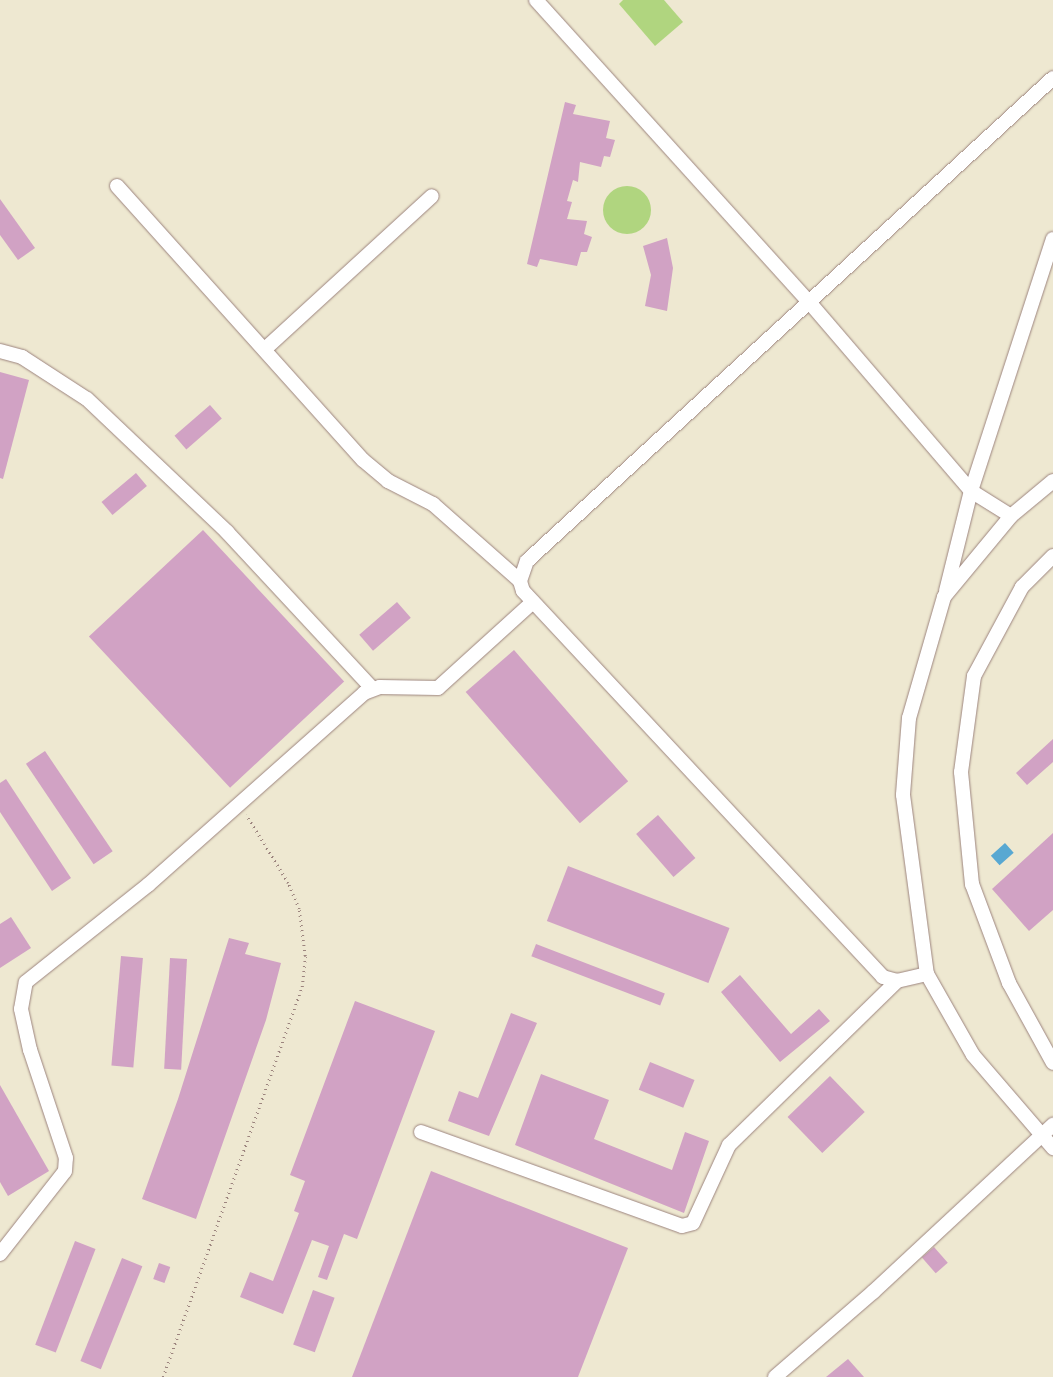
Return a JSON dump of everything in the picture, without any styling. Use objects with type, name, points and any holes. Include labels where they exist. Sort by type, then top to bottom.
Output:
[{"type":"street","points":[[536,0],[810,303],[971,492],[1011,516]]},
{"type":"street","points":[[520,581],[527,561],[1053,78]]},
{"type":"street","points":[[117,186],[369,466],[388,481],[433,504],[520,581],[523,591],[533,602],[883,977],[897,981],[927,974]]},
{"type":"street","points":[[265,349],[432,196]]},
{"type":"street","points":[[1053,239],[971,492],[910,718],[903,794],[927,974],[973,1055],[1053,1148]]},
{"type":"street","points":[[0,351],[22,357],[87,399],[227,532],[372,688]]},
{"type":"street","points":[[944,597],[1011,516],[1053,481]]},
{"type":"street","points":[[1053,556],[1022,587],[974,676],[961,772],[972,884],[1009,983],[1053,1063]]},
{"type":"street","points":[[0,1254],[64,1171],[66,1158],[30,1050],[21,1009],[26,982],[148,885],[372,688],[438,688],[533,602]]},
{"type":"street","points":[[421,1132],[682,1226],[693,1223],[729,1144],[897,981]]},
{"type":"street","points":[[774,1377],[873,1292],[1053,1126]]},
{"type":"path","points":[[163,1377],[302,987],[306,956],[300,909],[288,883],[239,805]]},
{"type":"green space","points":[[623,0],[664,0],[683,22],[655,46],[619,4]]},
{"type":"green space","points":[[622,186],[632,186],[644,193],[651,205],[651,215],[644,227],[632,234],[622,234],[614,230],[607,223],[603,215],[603,205],[607,197],[614,190]]},
{"type":"water","points":[[1005,843],[1014,853],[1000,865],[991,856]]},
{"type":"building","points":[[565,102],[576,105],[573,114],[610,121],[606,138],[615,140],[610,157],[604,156],[601,167],[580,162],[578,182],[573,180],[567,201],[572,202],[567,219],[587,221],[584,234],[592,237],[587,252],[581,252],[577,266],[540,259],[537,267],[527,264]]},
{"type":"building","points":[[0,199],[35,248],[18,260],[0,235]]},
{"type":"building","points":[[667,238],[673,268],[667,311],[645,306],[651,275],[643,246]]},
{"type":"building","points":[[0,372],[29,380],[3,479],[0,478]]},
{"type":"building","points":[[210,405],[222,419],[186,449],[175,436]]},
{"type":"building","points":[[136,473],[147,486],[112,515],[102,502]]},
{"type":"building","points":[[203,530],[344,681],[230,788],[89,636]]},
{"type":"building","points":[[397,602],[411,618],[373,651],[359,635]]},
{"type":"building","points":[[514,650],[628,781],[580,823],[466,692]]},
{"type":"building","points":[[1053,739],[1053,762],[1027,785],[1016,773]]},
{"type":"building","points":[[45,751],[113,851],[94,864],[26,764]]},
{"type":"building","points":[[6,779],[71,878],[52,891],[0,812],[0,783]]},
{"type":"building","points":[[658,815],[695,858],[674,877],[636,834]]},
{"type":"building","points":[[1053,833],[1053,910],[1029,931],[992,889]]},
{"type":"building","points":[[568,866],[730,928],[708,983],[547,921]]},
{"type":"building","points":[[11,917],[31,948],[0,968],[0,924]]},
{"type":"building","points":[[229,938],[249,943],[245,954],[281,963],[266,1020],[196,1219],[142,1199],[178,1099]]},
{"type":"building","points":[[536,944],[665,993],[660,1006],[531,956]]},
{"type":"building","points":[[121,956],[143,958],[133,1067],[111,1066]]},
{"type":"building","points":[[170,958],[187,959],[181,1070],[164,1069]]},
{"type":"building","points":[[740,975],[791,1034],[819,1009],[830,1021],[780,1062],[721,992]]},
{"type":"building","points":[[355,1001],[435,1031],[357,1239],[344,1234],[327,1280],[318,1277],[329,1246],[312,1240],[283,1314],[240,1297],[250,1272],[273,1281],[299,1213],[294,1211],[305,1181],[290,1175]]},
{"type":"building","points":[[511,1013],[537,1023],[489,1136],[448,1121],[459,1091],[478,1098]]},
{"type":"building","points":[[650,1062],[695,1080],[683,1108],[639,1090]]},
{"type":"building","points":[[541,1074],[609,1100],[594,1139],[672,1170],[685,1132],[709,1141],[684,1213],[515,1145]]},
{"type":"building","points":[[830,1076],[865,1112],[822,1153],[788,1117]]},
{"type":"building","points":[[0,1085],[49,1171],[8,1196],[0,1182]]},
{"type":"building","points":[[431,1171],[628,1248],[578,1377],[352,1377]]},
{"type":"building","points":[[75,1241],[96,1249],[56,1353],[35,1345]]},
{"type":"building","points":[[934,1247],[948,1263],[936,1273],[922,1257]]},
{"type":"building","points":[[122,1258],[142,1266],[101,1369],[80,1361]]},
{"type":"building","points":[[159,1263],[170,1267],[164,1283],[153,1279]]},
{"type":"building","points":[[313,1290],[335,1298],[315,1352],[293,1345]]},
{"type":"building","points":[[848,1359],[864,1377],[826,1377]]}]
